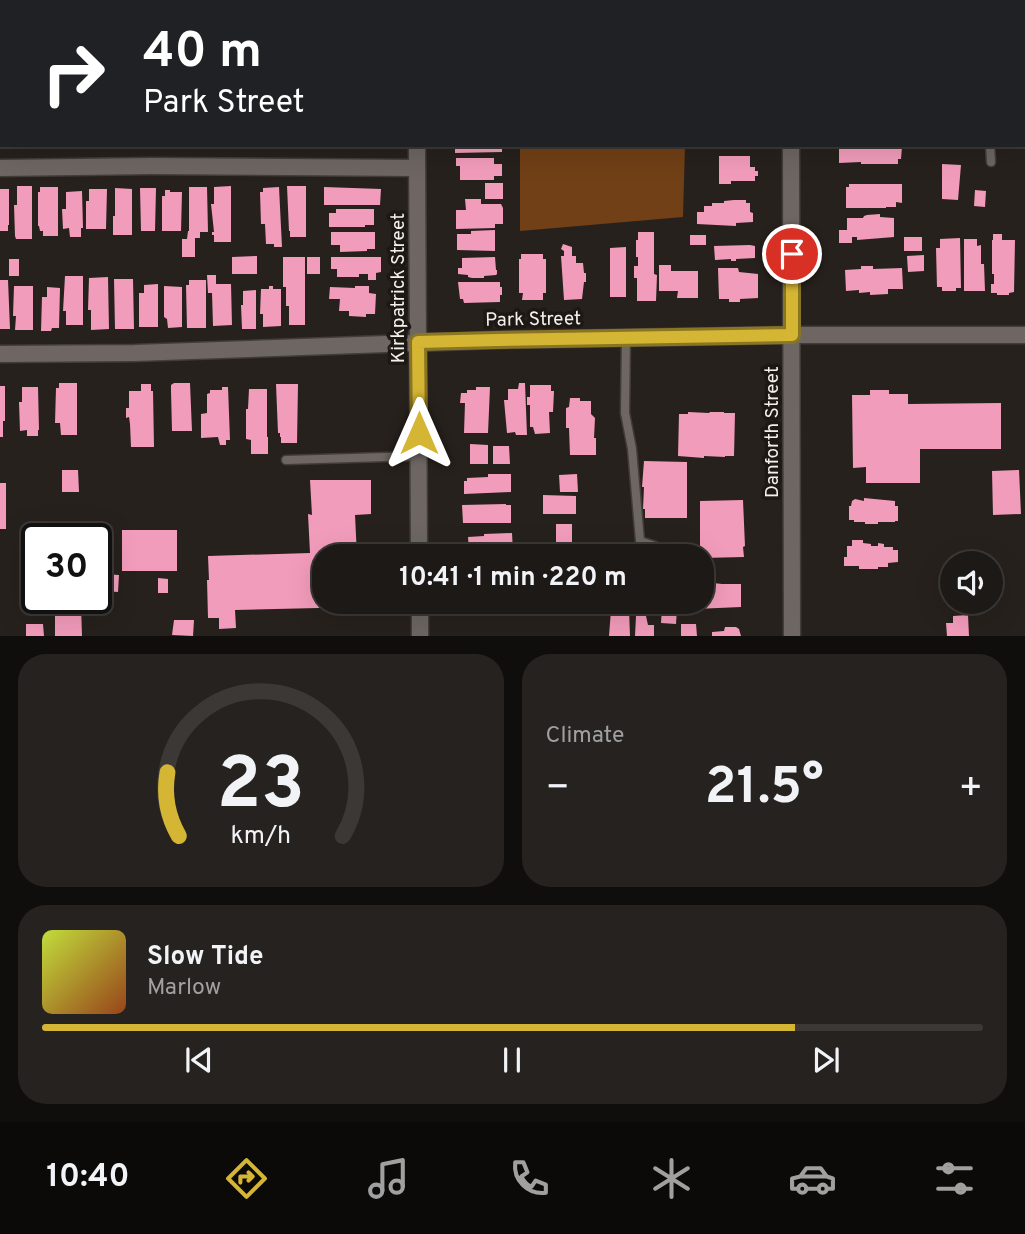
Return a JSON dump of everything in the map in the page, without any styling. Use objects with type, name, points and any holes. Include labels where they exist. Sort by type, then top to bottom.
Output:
[{"type":"street","name":"Kirkpatrick Street","points":[[417,147],[419,544]]},
{"type":"street","name":"Danforth Street","points":[[791,147],[792,635]]},
{"type":"street","points":[[0,168],[417,168]]},
{"type":"street","name":"Park Street","points":[[0,354],[135,353],[418,342],[626,338],[1025,335]]},
{"type":"street","points":[[420,614],[420,635]]},
{"type":"lane","points":[[990,147],[990,162]]},
{"type":"lane","points":[[626,338],[625,413],[632,449],[640,541],[650,544]]},
{"type":"lane","points":[[286,460],[419,456]]},
{"type":"shaded area","points":[[520,147],[685,147],[683,217],[520,231]]},
{"type":"building","points":[[455,147],[502,147],[502,152],[455,153]]},
{"type":"building","points":[[839,147],[902,147],[898,164],[839,163]]},
{"type":"building","points":[[719,156],[750,156],[750,167],[755,167],[755,171],[758,171],[755,181],[719,184]]},
{"type":"building","points":[[456,158],[494,158],[494,164],[502,164],[502,176],[494,176],[494,180],[460,180],[460,166],[456,166]]},
{"type":"building","points":[[942,164],[961,165],[958,200],[942,199]]},
{"type":"building","points":[[485,183],[503,183],[503,199],[485,199]]},
{"type":"building","points":[[849,184],[902,184],[902,203],[896,202],[896,207],[886,208],[846,208],[846,187],[849,187]]},
{"type":"building","points":[[17,186],[32,186],[32,239],[16,239],[15,236],[14,205],[17,205]]},
{"type":"building","points":[[231,186],[231,242],[214,242],[211,204],[214,204],[214,187]]},
{"type":"building","points":[[287,186],[306,186],[306,237],[290,237]]},
{"type":"building","points":[[40,187],[58,187],[58,236],[43,236],[43,231],[40,231],[38,226]]},
{"type":"building","points":[[189,187],[207,187],[208,232],[200,232],[200,238],[195,238],[195,257],[182,257],[182,239],[187,239],[189,231]]},
{"type":"building","points":[[279,187],[282,247],[274,247],[274,244],[266,244],[265,224],[261,224],[260,192],[263,192],[263,188]]},
{"type":"building","points":[[324,187],[381,189],[380,205],[324,205]]},
{"type":"building","points":[[115,188],[132,189],[132,235],[113,235]]},
{"type":"building","points":[[140,188],[156,188],[155,231],[141,231]]},
{"type":"building","points":[[0,189],[9,189],[8,231],[0,231]]},
{"type":"building","points":[[89,189],[107,189],[106,229],[86,229]]},
{"type":"building","points":[[165,190],[182,192],[181,231],[162,231],[162,196],[165,196]]},
{"type":"building","points":[[975,190],[986,191],[985,207],[974,206]]},
{"type":"building","points":[[82,191],[81,237],[70,237],[69,228],[63,229],[62,209],[66,209],[66,192]]},
{"type":"building","points":[[465,199],[481,199],[481,204],[501,204],[503,224],[495,224],[495,228],[456,229],[456,210],[466,210]]},
{"type":"building","points":[[746,200],[746,203],[750,203],[753,222],[736,223],[736,226],[697,224],[697,212],[704,212],[704,206]]},
{"type":"building","points":[[336,209],[374,209],[374,225],[329,227],[329,213],[336,213]]},
{"type":"building","points":[[880,214],[880,217],[894,218],[894,237],[857,240],[857,237],[852,237],[852,243],[839,243],[839,230],[847,230],[847,218]]},
{"type":"building","points":[[495,230],[495,251],[457,250],[457,234]]},
{"type":"building","points":[[331,232],[375,232],[375,249],[340,252],[340,245],[331,245]]},
{"type":"building","points":[[638,232],[654,232],[656,301],[637,301],[634,266],[638,266]]},
{"type":"building","points":[[993,234],[1002,234],[1002,240],[1015,240],[1014,292],[1009,295],[991,293],[991,284],[994,284]]},
{"type":"building","points":[[690,235],[706,235],[706,245],[690,245]]},
{"type":"building","points":[[904,237],[922,237],[922,251],[904,251]]},
{"type":"building","points":[[960,238],[961,288],[956,288],[956,291],[942,291],[942,287],[937,287],[936,248],[940,248],[940,239]]},
{"type":"building","points":[[964,239],[977,239],[977,246],[981,245],[985,291],[964,291]]},
{"type":"building","points":[[563,244],[572,247],[572,256],[576,256],[576,263],[583,263],[586,282],[582,299],[564,300],[561,256],[564,256],[561,249]]},
{"type":"building","points":[[714,246],[755,246],[755,258],[715,260]]},
{"type":"building","points":[[626,247],[626,297],[610,297],[610,248]]},
{"type":"building","points":[[521,254],[543,254],[543,259],[546,259],[546,293],[543,293],[543,300],[522,300],[523,293],[519,293]]},
{"type":"building","points":[[924,255],[924,271],[908,272],[907,256]]},
{"type":"building","points":[[257,256],[257,274],[232,274],[232,257]]},
{"type":"building","points":[[283,257],[305,257],[305,325],[289,325],[286,287],[283,287]]},
{"type":"building","points":[[307,257],[320,257],[320,274],[307,274]]},
{"type":"building","points":[[331,257],[381,257],[381,272],[376,273],[376,280],[368,280],[368,274],[359,274],[359,277],[337,277],[337,269],[331,269]]},
{"type":"building","points":[[495,257],[496,275],[472,278],[458,274],[458,268],[462,268],[462,258]]},
{"type":"building","points":[[9,259],[19,259],[19,276],[9,276]]},
{"type":"building","points":[[659,265],[671,265],[671,271],[698,271],[698,298],[677,298],[678,291],[659,291]]},
{"type":"building","points":[[861,266],[873,266],[873,269],[902,268],[903,289],[888,289],[888,294],[870,295],[870,292],[859,293],[859,290],[846,291],[845,270],[861,269]]},
{"type":"building","points":[[718,268],[738,268],[739,272],[758,274],[758,298],[740,299],[740,302],[719,299]]},
{"type":"building","points":[[207,275],[216,275],[216,284],[231,284],[232,325],[213,326],[212,293],[208,293]]},
{"type":"building","points":[[65,276],[83,276],[83,325],[66,325],[66,311],[63,311]]},
{"type":"building","points":[[108,277],[109,329],[91,330],[91,310],[88,310],[89,278]]},
{"type":"building","points":[[114,279],[133,279],[134,329],[115,329]]},
{"type":"building","points":[[0,280],[8,280],[10,329],[0,329]]},
{"type":"building","points":[[189,280],[206,280],[206,328],[187,328],[186,285],[189,285]]},
{"type":"building","points":[[458,282],[500,282],[500,302],[464,303],[463,299],[460,299]]},
{"type":"building","points":[[158,284],[158,327],[139,327],[139,293],[144,293],[144,285]]},
{"type":"building","points":[[14,286],[33,286],[33,330],[15,330]]},
{"type":"building","points":[[164,286],[182,287],[182,327],[168,328],[167,319],[164,317]]},
{"type":"building","points":[[269,286],[281,289],[281,326],[263,327],[263,314],[260,314],[261,289],[269,289]]},
{"type":"building","points":[[369,286],[369,293],[376,294],[375,314],[366,314],[366,317],[349,316],[349,311],[339,311],[340,299],[329,299],[330,287]]},
{"type":"building","points":[[47,287],[60,288],[59,328],[41,331],[42,297],[47,297]]},
{"type":"building","points":[[256,290],[256,329],[242,329],[243,291]]},
{"type":"building","points":[[59,383],[77,383],[77,435],[61,435],[60,423],[55,423],[56,388],[59,388]]},
{"type":"building","points":[[190,383],[192,431],[172,431],[171,385]]},
{"type":"building","points":[[519,383],[525,383],[527,435],[507,433],[504,400],[508,400],[508,389],[518,389]]},
{"type":"building","points":[[141,384],[151,384],[153,391],[154,447],[131,447],[126,408],[129,408],[129,391],[141,391]]},
{"type":"building","points":[[276,384],[298,384],[297,443],[281,443],[278,433]]},
{"type":"building","points":[[530,385],[551,385],[551,391],[554,391],[553,412],[549,412],[550,433],[535,434],[533,427],[530,427],[530,405],[527,405],[527,397],[530,397]]},
{"type":"building","points":[[0,386],[5,386],[3,437],[0,437]]},
{"type":"building","points":[[22,387],[38,387],[38,436],[27,436],[27,430],[20,431],[19,402],[22,402]]},
{"type":"building","points":[[222,387],[228,387],[230,440],[226,440],[226,445],[220,445],[218,437],[201,438],[201,414],[207,413],[207,394],[210,390],[222,390]]},
{"type":"building","points":[[476,387],[490,387],[488,433],[464,433],[465,403],[460,403],[461,393],[476,390]]},
{"type":"building","points":[[249,389],[267,389],[268,454],[251,454],[251,440],[246,439]]},
{"type":"building","points":[[870,390],[908,394],[908,404],[1001,403],[1001,449],[920,449],[920,483],[866,483],[866,467],[853,468],[852,395],[870,395]]},
{"type":"building","points":[[570,398],[591,401],[591,414],[595,418],[596,455],[570,455],[566,408],[569,407]]},
{"type":"building","points":[[735,413],[734,456],[678,456],[679,414]]},
{"type":"building","points":[[470,444],[488,445],[488,464],[470,464]]},
{"type":"building","points":[[493,446],[509,446],[510,464],[493,464]]},
{"type":"building","points":[[644,461],[687,462],[687,518],[645,518],[642,487]]},
{"type":"building","points":[[62,470],[78,470],[79,492],[62,492]]},
{"type":"building","points":[[1019,470],[1021,514],[993,515],[992,471]]},
{"type":"building","points":[[488,474],[511,474],[511,492],[464,494],[464,481],[467,481],[467,478],[488,477]]},
{"type":"building","points":[[577,474],[578,492],[560,492],[559,475]]},
{"type":"building","points":[[310,480],[371,480],[371,514],[355,515],[356,544],[312,544],[312,608],[235,610],[236,628],[219,629],[219,618],[208,618],[208,556],[310,553],[308,514],[312,515]]},
{"type":"building","points":[[0,483],[6,483],[6,529],[0,529]]},
{"type":"building","points":[[543,495],[576,496],[576,514],[543,514]]},
{"type":"building","points":[[864,498],[895,501],[895,506],[898,506],[898,521],[865,524],[849,520],[849,506],[852,501],[864,501]]},
{"type":"building","points":[[743,500],[744,557],[714,558],[714,544],[700,544],[700,501]]},
{"type":"building","points":[[462,505],[511,505],[511,523],[463,523]]},
{"type":"building","points":[[556,524],[572,524],[572,542],[556,542]]},
{"type":"building","points":[[122,530],[177,530],[177,571],[122,571]]},
{"type":"building","points":[[512,533],[513,544],[468,544],[468,537]]},
{"type":"building","points":[[852,540],[863,540],[863,543],[871,546],[878,546],[878,543],[884,544],[884,547],[893,547],[893,550],[898,550],[898,562],[888,563],[888,567],[878,569],[844,566],[847,546],[852,546]]},
{"type":"building","points":[[112,575],[119,575],[118,592],[112,592]]},
{"type":"building","points":[[158,578],[168,579],[168,593],[158,593]]},
{"type":"building","points":[[714,583],[741,584],[741,607],[714,608]]},
{"type":"building","points":[[55,614],[81,614],[82,636],[55,636]]},
{"type":"building","points":[[611,614],[629,614],[630,636],[609,636]]},
{"type":"building","points":[[662,614],[677,614],[676,624],[661,623]]},
{"type":"building","points":[[968,615],[969,636],[947,636],[946,623],[953,623],[953,616]]},
{"type":"building","points":[[636,616],[646,616],[648,625],[654,625],[654,636],[635,636]]},
{"type":"building","points":[[174,620],[194,620],[193,636],[172,635]]},
{"type":"building","points":[[26,624],[43,624],[44,636],[26,636]]},
{"type":"building","points":[[681,624],[696,624],[697,636],[681,636]]},
{"type":"building","points":[[725,627],[736,627],[741,636],[712,636],[712,632],[724,631]]},
{"type":"route","points":[[419,433],[418,342],[792,335],[792,254]]}]
